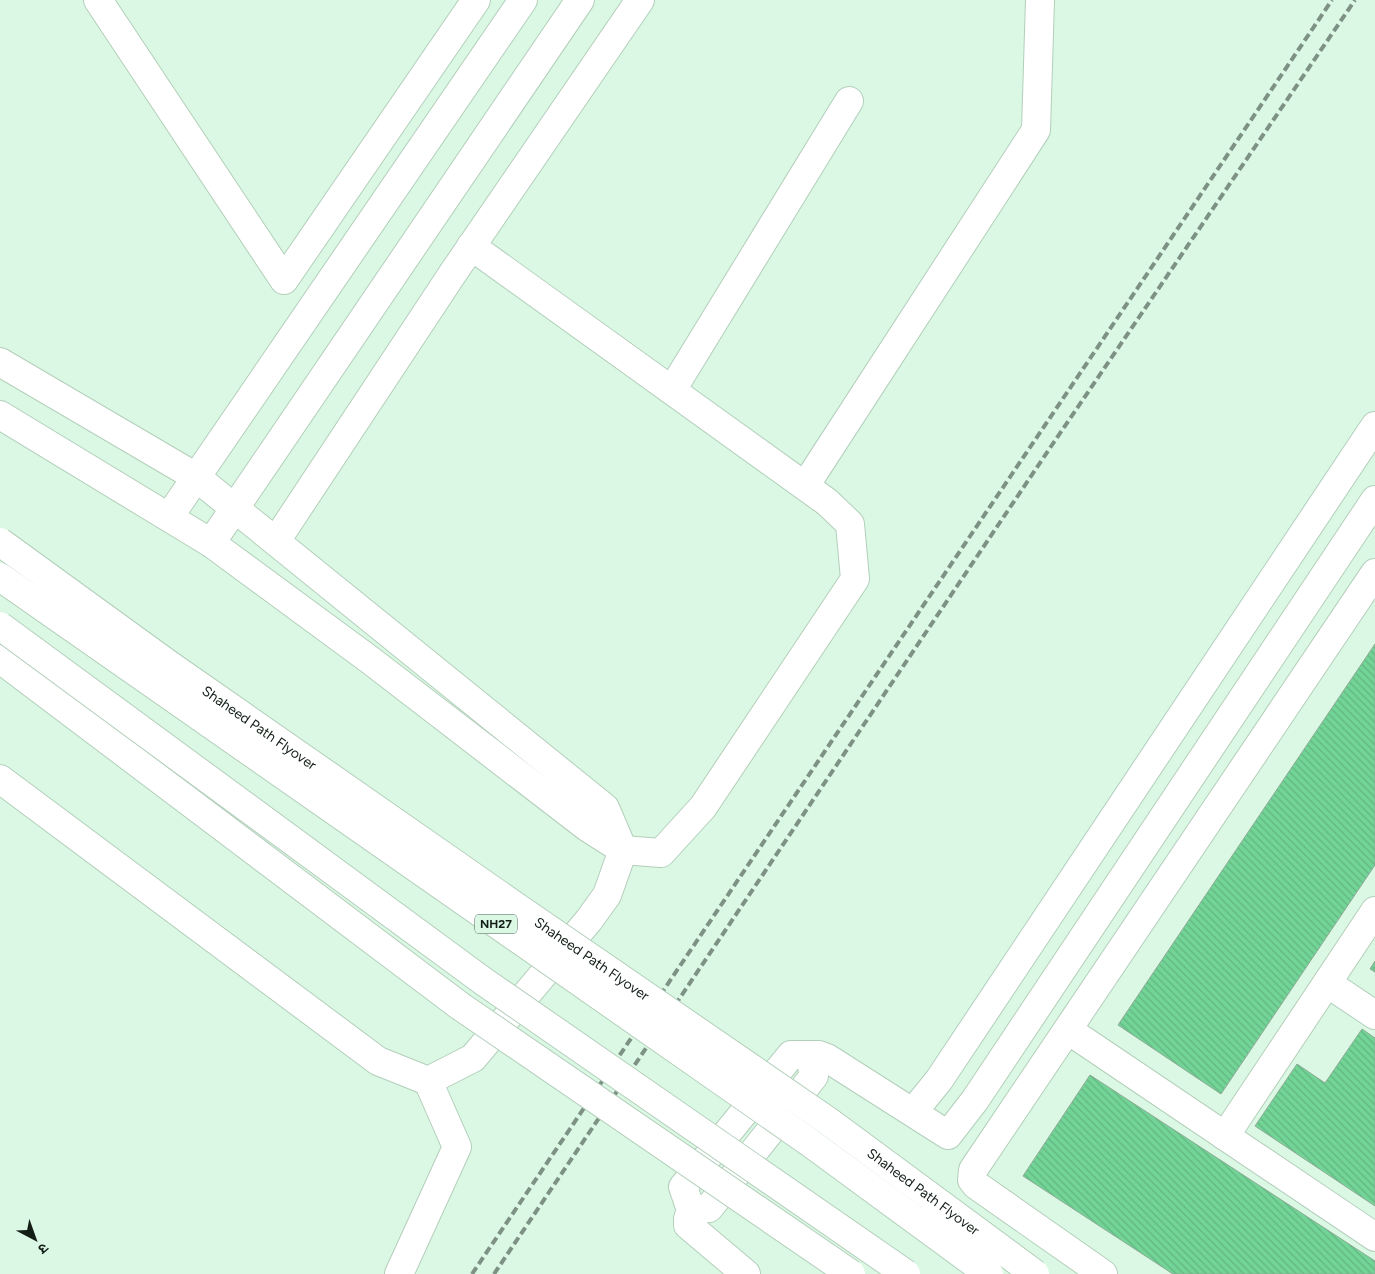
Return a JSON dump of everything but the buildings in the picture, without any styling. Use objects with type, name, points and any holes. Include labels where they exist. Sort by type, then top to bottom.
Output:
[{"type":"main road","points":[[98,0],[284,280],[476,0]]},
{"type":"main road","points":[[169,517],[523,0]]},
{"type":"main road","points":[[212,543],[580,0]]},
{"type":"main road","points":[[276,541],[472,246],[640,0]]},
{"type":"main road","points":[[805,486],[1036,130],[1040,0]]},
{"type":"main road","points":[[672,390],[849,101]]},
{"type":"main road","points":[[0,415],[212,543],[370,660],[588,828],[623,850],[661,853],[703,807],[855,579],[850,524],[827,502],[472,246]]},
{"type":"main road","points":[[0,362],[196,477],[605,808],[623,850],[607,896],[473,1058],[428,1081]]},
{"type":"main road","points":[[913,1112],[938,1080],[1375,426]]},
{"type":"main road","points":[[746,1274],[688,1225],[690,1210],[683,1187],[791,1055],[819,1055],[827,1058],[948,1135],[975,1100],[1375,500]]},
{"type":"main road","name":"Shaheed Path Flyover","points":[[0,542],[168,664],[493,891],[828,1121],[1036,1274]]},
{"type":"main road","points":[[1103,1274],[976,1185],[972,1180],[973,1170],[1375,573]]},
{"type":"main road","name":"Shaheed Path Flyover","points":[[0,577],[809,1142],[989,1274]]},
{"type":"main road","points":[[0,626],[484,981],[906,1274]]},
{"type":"main road","points":[[0,659],[460,1006],[851,1274]]},
{"type":"main road","points":[[0,779],[378,1061],[428,1081],[456,1147],[399,1274]]},
{"type":"main road","points":[[1225,1136],[1375,912]]},
{"type":"main road","points":[[1327,983],[1375,1015]]},
{"type":"main road","points":[[1068,1030],[1375,1237]]},
{"type":"railway","points":[[472,1274],[1332,0]]},
{"type":"railway","points":[[494,1274],[1052,445],[1355,0]]}]
